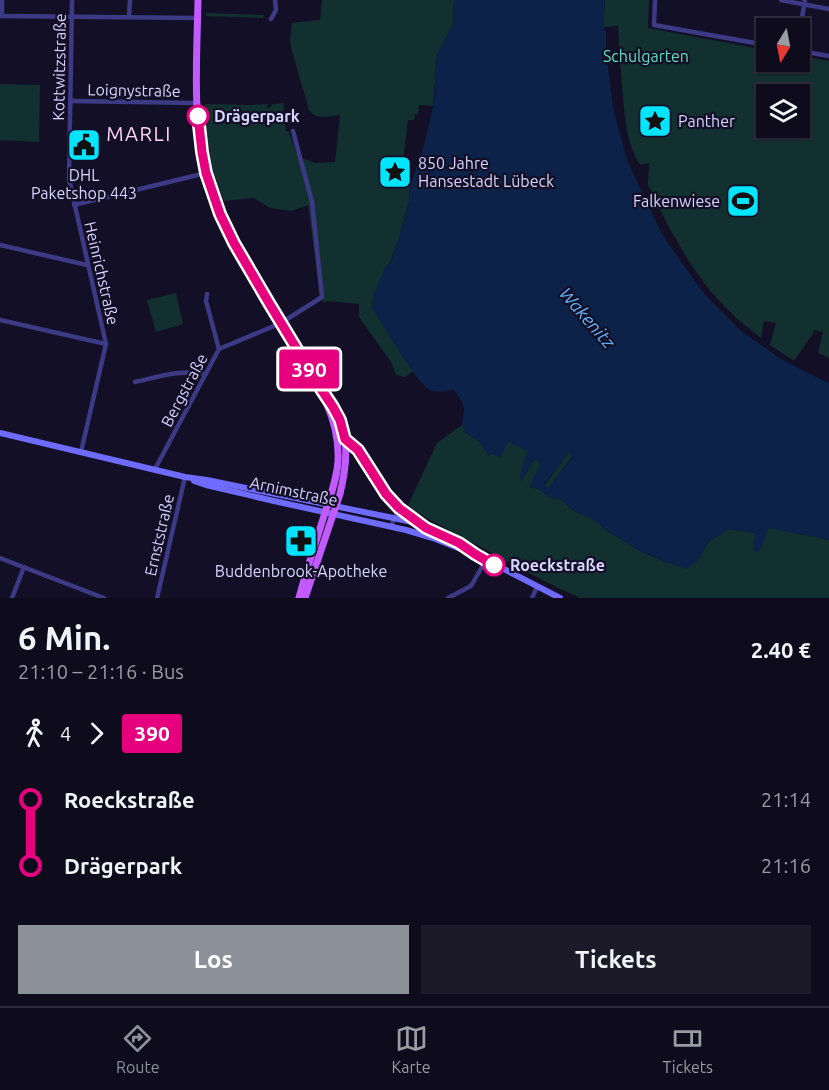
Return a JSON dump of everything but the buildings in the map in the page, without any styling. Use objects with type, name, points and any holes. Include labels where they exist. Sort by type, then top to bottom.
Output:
[{"type":"main road","points":[[198,0],[197,103],[206,173],[220,214],[234,243],[321,389],[345,439],[343,480],[310,558],[299,598]]},
{"type":"main road","points":[[305,598],[330,509],[336,478],[337,421]]},
{"type":"main road","name":"Arnimstraße","points":[[0,433],[330,509],[391,526]]},
{"type":"main road","name":"Arnimstraße","points":[[330,509],[395,518]]},
{"type":"main road","points":[[395,518],[426,528],[459,543],[486,560],[560,598]]},
{"type":"main road","points":[[391,526],[433,538],[475,554]]},
{"type":"street","points":[[2,0],[1,16],[198,18]]},
{"type":"street","name":"Kottwitzstraße","points":[[72,0],[69,179],[74,205]]},
{"type":"street","points":[[129,17],[130,0]]},
{"type":"street","points":[[271,19],[276,10],[275,0]]},
{"type":"street","points":[[655,0],[654,25],[756,43]]},
{"type":"street","points":[[782,0],[805,2],[829,9]]},
{"type":"street","points":[[802,18],[805,2]]},
{"type":"street","points":[[810,53],[829,56]]},
{"type":"street","name":"Loignystraße","points":[[70,101],[197,103]]},
{"type":"street","name":"Bergstraße","points":[[155,469],[219,349],[281,323],[322,297],[312,202],[293,131]]},
{"type":"street","points":[[74,205],[206,173]]},
{"type":"street","name":"Heinrichstraße","points":[[74,205],[106,344],[81,452]]},
{"type":"street","points":[[0,244],[87,265]]},
{"type":"street","points":[[207,294],[206,301],[219,349]]},
{"type":"street","points":[[0,320],[106,344]]},
{"type":"street","points":[[135,382],[192,371],[206,374]]},
{"type":"street","points":[[345,439],[358,450],[386,494],[426,528]]},
{"type":"street","name":"Ernststraße","points":[[157,598],[185,477]]},
{"type":"street","points":[[391,526],[398,506]]},
{"type":"street","points":[[0,558],[104,598]]},
{"type":"street","points":[[448,598],[471,586],[486,560]]},
{"type":"street","points":[[12,598],[24,567]]},
{"type":"street","points":[[532,598],[537,587]]},
{"type":"green space","name":"Drägerpark","points":[[322,0],[454,0],[453,24],[437,55],[433,106],[419,105],[418,115],[415,114],[414,120],[408,120],[400,187],[410,186],[409,202],[400,235],[389,265],[374,294],[372,307],[413,371],[405,377],[396,375],[391,362],[359,317],[359,304],[327,301],[324,303],[320,294],[308,205],[291,211],[270,208],[254,198],[224,201],[213,171],[206,130],[205,104],[269,104],[266,107],[269,108],[273,104],[284,103],[286,131],[289,132],[298,157],[316,163],[335,162],[340,115],[320,117],[309,110],[290,38],[292,23],[320,20]]},
{"type":"green space","name":"Falkenwiese","points":[[605,0],[649,0],[648,28],[756,48],[756,72],[810,72],[810,58],[829,61],[829,358],[818,353],[823,332],[813,330],[814,332],[794,361],[770,345],[776,323],[764,321],[761,338],[736,318],[710,291],[688,260],[648,185],[649,163],[640,165],[629,140],[618,26],[603,27]]},
{"type":"green space","points":[[206,13],[264,15],[263,18],[206,16]]},
{"type":"green space","points":[[0,84],[40,85],[39,142],[0,140]]},
{"type":"green space","points":[[176,293],[183,324],[156,332],[147,300]]},
{"type":"green space","points":[[462,425],[466,433],[480,442],[489,456],[508,441],[528,451],[521,481],[535,459],[541,463],[530,487],[539,489],[550,498],[561,499],[574,511],[595,520],[606,530],[640,551],[668,563],[700,558],[708,542],[728,529],[755,533],[761,549],[767,527],[829,540],[829,598],[580,598],[430,520],[408,505],[437,443]]},
{"type":"green space","points":[[569,452],[573,455],[548,489],[544,486]]},
{"type":"water","name":"Wakenitz","points":[[454,0],[605,0],[603,28],[606,32],[606,62],[613,108],[627,160],[661,232],[705,295],[741,331],[781,359],[829,383],[829,540],[768,528],[758,552],[753,548],[755,533],[728,529],[708,542],[700,558],[687,569],[668,563],[640,551],[606,530],[595,520],[574,511],[561,499],[550,498],[539,489],[529,487],[541,463],[535,459],[521,481],[520,476],[528,451],[508,442],[500,458],[492,454],[489,456],[480,442],[466,433],[462,425],[464,409],[454,390],[439,392],[430,390],[417,377],[372,308],[374,294],[386,265],[390,264],[404,223],[410,186],[425,142],[434,102],[437,55],[453,24]],"holes":[[[569,452],[573,456],[548,488],[544,485]]]},
{"type":"bus line","name":"390","points":[[198,116],[206,173],[220,214],[269,303],[333,407],[340,420],[345,439],[358,450],[386,494],[399,508],[426,528],[459,543],[494,565]]},
{"type":"place","name":"Drägerpark","points":[[198,116]]},
{"type":"place","name":"Panther","points":[[655,121]]},
{"type":"place","name":"DHL Paketshop 443","points":[[84,145]]},
{"type":"place","name":"850 Jahre Hansestadt Lübeck","points":[[395,172]]},
{"type":"place","name":"Falkenwiese","points":[[743,201]]},
{"type":"place","name":"Buddenbrook-Apotheke","points":[[301,541]]},
{"type":"place","name":"Roeckstraße","points":[[494,565]]},
{"type":"district","name":"MARLI","points":[[139,134]]},
{"type":"park label","name":"Schulgarten","points":[[646,56]]}]
